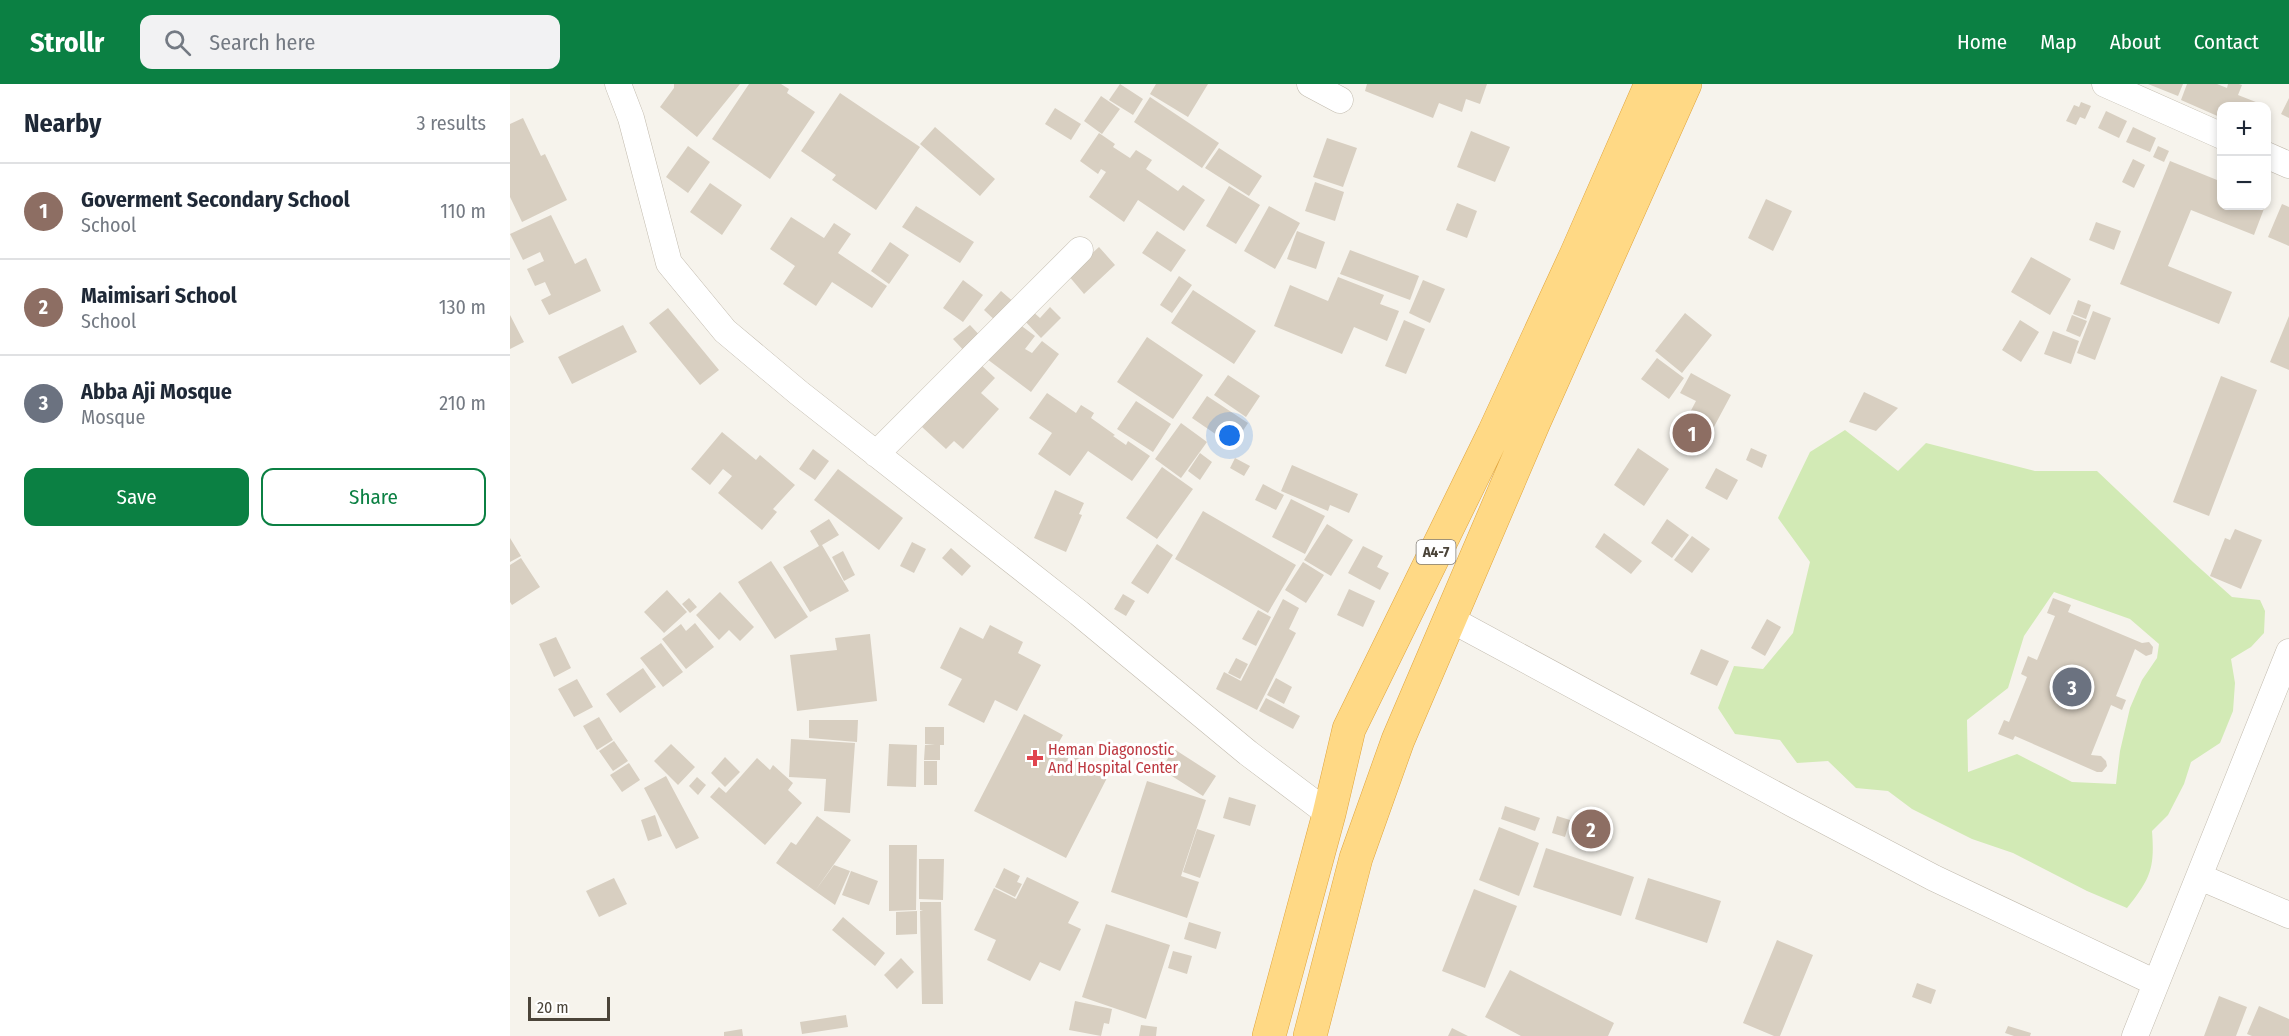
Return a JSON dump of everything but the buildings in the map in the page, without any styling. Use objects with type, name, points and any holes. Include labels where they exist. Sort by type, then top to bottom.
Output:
[{"type":"highway","name":"A4-7","points":[[1269,1036],[1329,814],[1349,729],[1494,433],[1651,84]]},
{"type":"highway","name":"A4-7","points":[[1310,1036],[1356,858],[1398,740],[1685,84]]},
{"type":"highway","points":[[1450,524],[1483,542]]},
{"type":"street","points":[[618,84],[631,118],[669,263],[725,331],[876,454],[1079,613],[1248,753],[1329,814]]},
{"type":"street","points":[[1310,84],[1341,100]]},
{"type":"street","points":[[2105,84],[2217,134]]},
{"type":"street","points":[[2268,156],[2289,165]]},
{"type":"street","points":[[876,454],[1080,250]]},
{"type":"street","points":[[1450,619],[1934,878],[2156,983]]},
{"type":"street","points":[[2135,1036],[2289,652]]},
{"type":"street","points":[[2200,877],[2289,915]]},
{"type":"green space","points":[[1845,430],[1898,471],[1926,443],[2035,471],[2097,471],[2232,597],[2260,600],[2265,611],[2264,633],[2251,647],[2231,659],[2235,683],[2233,711],[2220,743],[2191,762],[2184,784],[2168,815],[2152,831],[2153,855],[2149,873],[2127,908],[2087,891],[2013,853],[1972,839],[1912,809],[1888,791],[1856,788],[1828,761],[1797,763],[1780,740],[1735,734],[1718,708],[1734,666],[1763,669],[1793,633],[1810,562],[1778,518],[1810,452]],"holes":[[[2054,592],[2130,619],[2159,644],[2157,658],[2142,680],[2130,708],[2120,751],[2116,784],[2072,782],[2017,754],[1968,772],[1967,720],[2008,688],[2024,636]]]},
{"type":"place","name":"Goverment Secondary School","points":[[1692,433]]},
{"type":"place","name":"Abba Aji Mosque","points":[[2072,687]]},
{"type":"place","name":"Heman Diagonostic And Hospital Center","points":[[1035,758]]},
{"type":"place","name":"Maimisari School","points":[[1591,829]]}]
